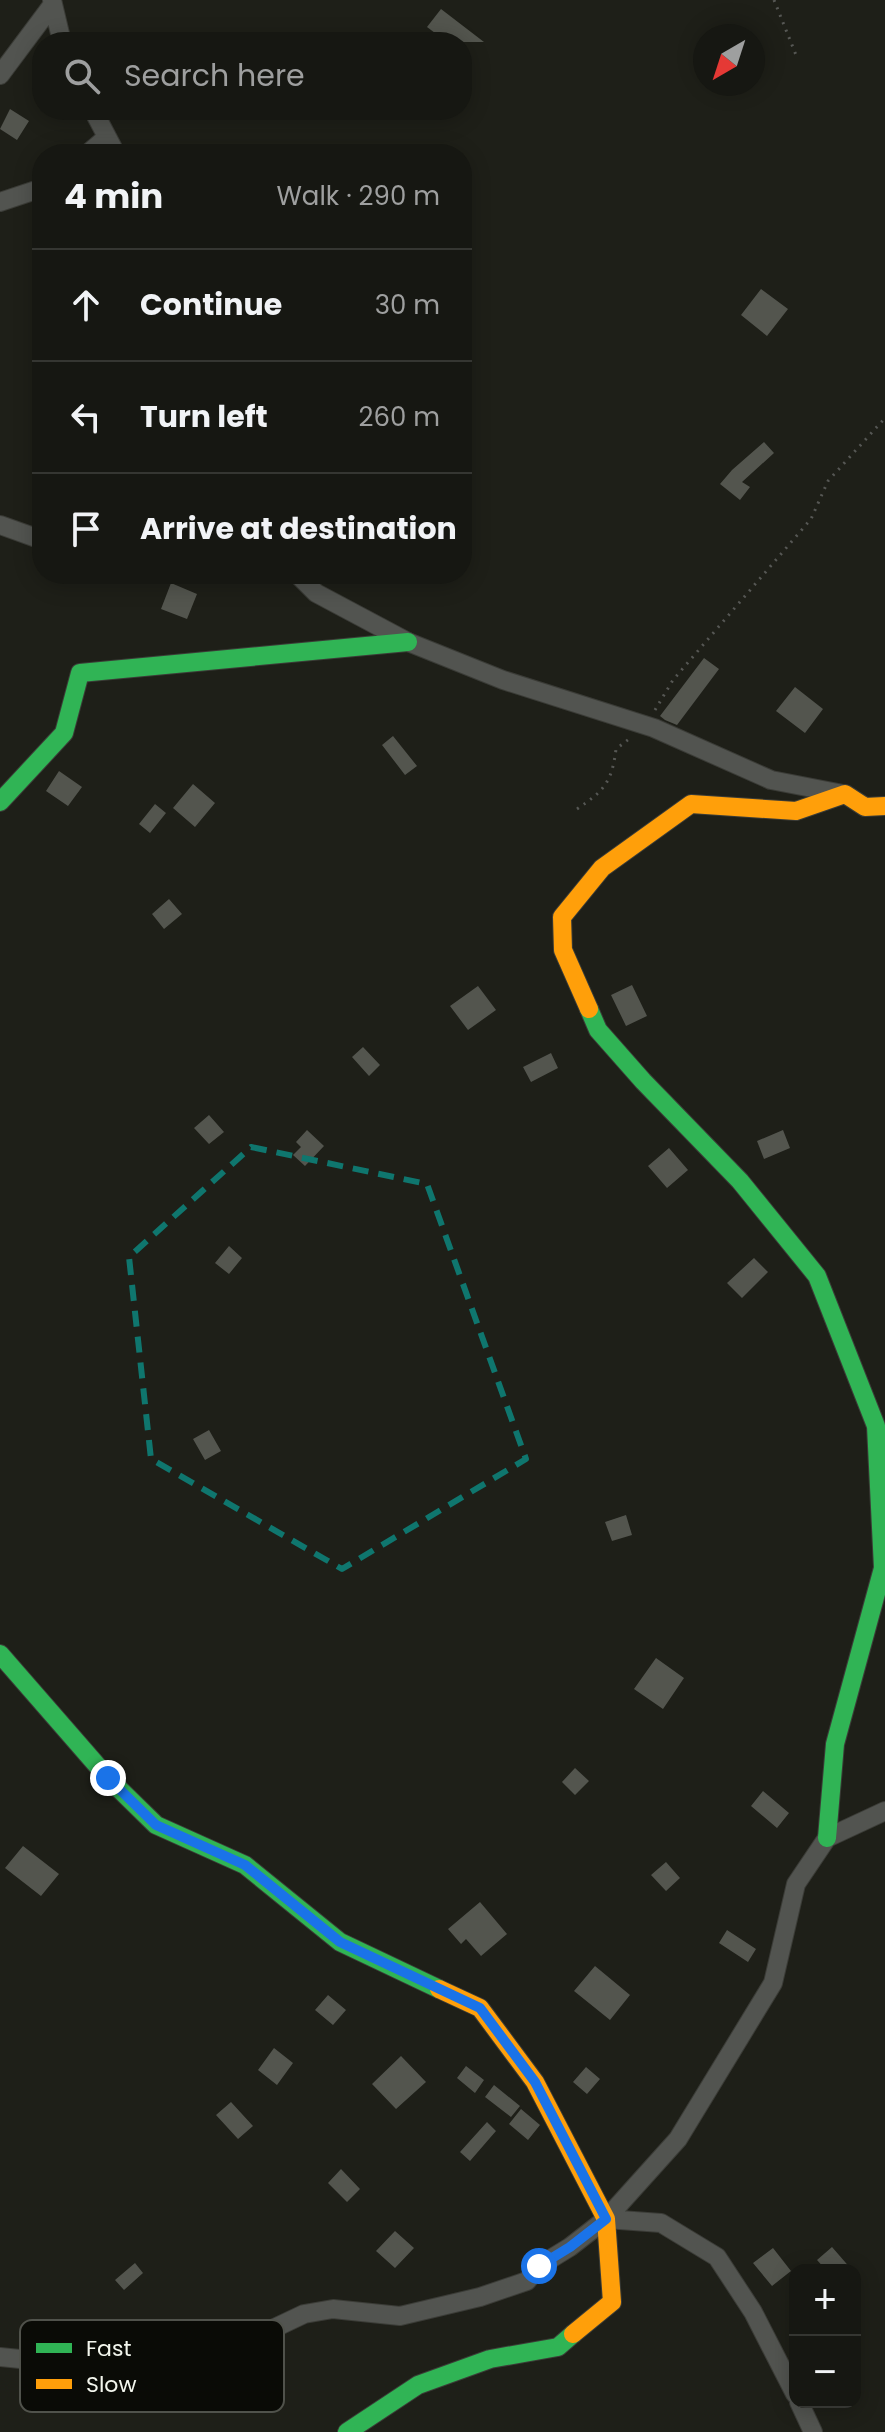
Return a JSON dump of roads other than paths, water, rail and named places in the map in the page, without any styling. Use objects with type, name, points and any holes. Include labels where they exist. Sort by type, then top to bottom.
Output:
[{"type":"street","points":[[53,2],[60,32]]},
{"type":"street","points":[[0,75],[53,2]]},
{"type":"street","points":[[98,120],[111,144]]},
{"type":"street","points":[[99,144],[107,137]]},
{"type":"street","points":[[0,202],[32,191]]},
{"type":"street","points":[[0,525],[32,536]]},
{"type":"street","points":[[307,584],[316,593],[408,642],[503,680],[646,725],[771,780],[845,794],[865,807],[885,806]]},
{"type":"street","points":[[0,802],[64,733],[80,673],[408,642]]},
{"type":"street","points":[[284,2324],[304,2314],[333,2309],[400,2316],[480,2297],[527,2281],[539,2266],[606,2219],[678,2139],[773,1983],[796,1884],[827,1838],[835,1744],[883,1568],[876,1426],[817,1276],[740,1181],[598,1030],[563,950],[562,917],[602,868],[691,804],[796,811],[845,794]]},
{"type":"street","points":[[0,1654],[108,1778],[156,1825],[245,1865],[340,1942],[480,2008],[535,2082],[606,2219],[612,2302],[558,2347],[490,2359],[418,2385],[347,2432]]},
{"type":"street","points":[[827,1838],[885,1811]]},
{"type":"street","points":[[606,2219],[661,2223],[717,2257],[753,2312],[789,2382]]},
{"type":"street","points":[[0,2357],[20,2359]]},
{"type":"street","points":[[802,2408],[813,2432]]}]
